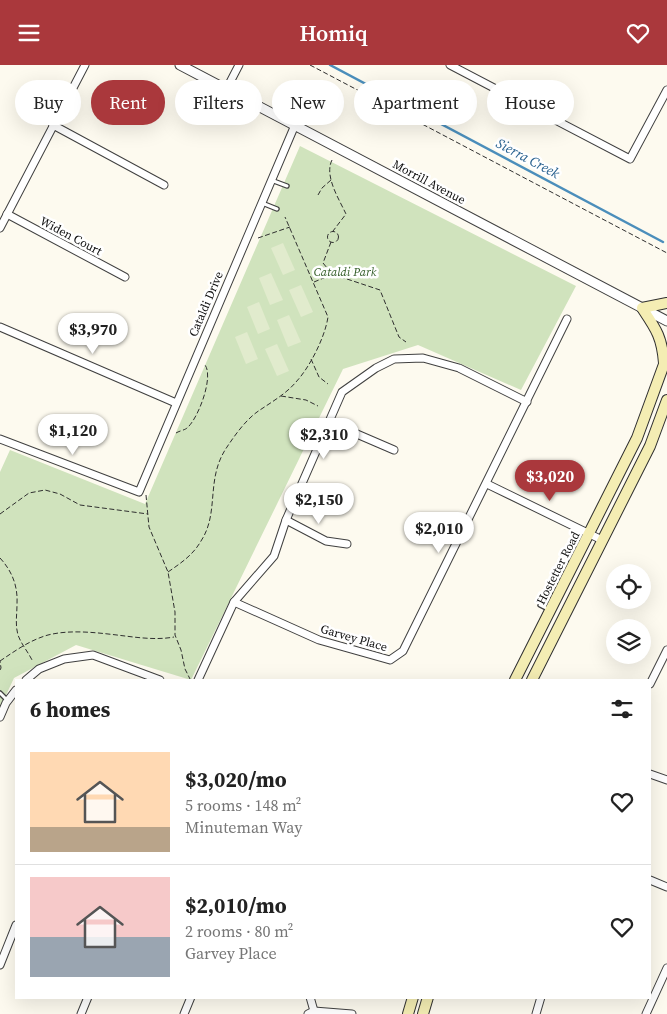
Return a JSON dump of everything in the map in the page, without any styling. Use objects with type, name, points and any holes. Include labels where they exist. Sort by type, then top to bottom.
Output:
[{"type":"main road","points":[[666,360],[660,337],[642,308],[667,303]]},
{"type":"main road","name":"Hostetter Road","points":[[516,679],[637,438],[666,360]]},
{"type":"main road","points":[[532,679],[650,446],[667,400]]},
{"type":"main road","points":[[408,1014],[412,999]]},
{"type":"main road","points":[[423,1014],[427,999]]},
{"type":"street","points":[[77,80],[85,65]]},
{"type":"street","name":"Morrill Avenue","points":[[180,65],[208,80]]},
{"type":"street","points":[[231,80],[239,65]]},
{"type":"street","points":[[456,66],[630,159],[667,90]]},
{"type":"street","points":[[0,228],[53,125],[164,185]]},
{"type":"street","name":"Morrill Avenue","points":[[295,125],[667,321]]},
{"type":"street","name":"Cataldi Drive","points":[[142,493],[176,403],[295,125]]},
{"type":"street","name":"Widen Court","points":[[7,214],[125,277]]},
{"type":"street","name":"Garvey Place","points":[[234,602],[319,640],[390,660],[403,651],[567,319]]},
{"type":"street","points":[[0,327],[176,403]]},
{"type":"street","points":[[198,679],[234,602],[274,557],[286,520],[342,392],[364,376],[394,359],[423,358],[459,368],[527,402]]},
{"type":"street","points":[[329,422],[394,451]]},
{"type":"street","points":[[0,439],[142,493]]},
{"type":"street","points":[[487,484],[602,540]]},
{"type":"street","points":[[286,520],[326,541],[347,544]]},
{"type":"street","points":[[651,682],[665,660],[667,650]]},
{"type":"street","points":[[27,679],[39,669],[64,659],[93,655],[157,679]]},
{"type":"street","points":[[0,717],[15,691]]},
{"type":"street","points":[[651,774],[667,781]]},
{"type":"street","points":[[651,880],[667,887]]},
{"type":"street","points":[[0,965],[15,928]]},
{"type":"street","points":[[646,1014],[667,968]]},
{"type":"street","points":[[81,1014],[87,999]]},
{"type":"street","points":[[184,1014],[190,999]]},
{"type":"street","points":[[310,999],[311,1013],[352,1014]]},
{"type":"street","points":[[536,1014],[540,999]]},
{"type":"lane","points":[[271,180],[286,187]]},
{"type":"lane","points":[[261,203],[277,209]]},
{"type":"lane","points":[[540,605],[551,610]]},
{"type":"lane","points":[[0,693],[8,701]]},
{"type":"path","points":[[310,65],[667,253]]},
{"type":"path","points":[[332,160],[330,164],[331,180],[346,214],[328,235],[328,239],[332,242]]},
{"type":"path","points":[[318,195],[322,188],[331,180]]},
{"type":"path","points":[[168,572],[186,560],[202,540],[210,515],[216,468],[224,451],[250,419],[296,383],[323,336],[328,317],[285,217]]},
{"type":"path","points":[[258,238],[290,227]]},
{"type":"path","points":[[333,231],[338,234],[339,238],[336,242],[332,242],[323,263],[332,274],[380,290],[399,337],[406,342]]},
{"type":"path","points":[[313,283],[332,274]]},
{"type":"path","points":[[311,359],[319,377],[328,384]]},
{"type":"path","points":[[176,433],[187,428],[205,394],[208,369],[205,365]]},
{"type":"path","points":[[280,396],[306,400],[318,406]]},
{"type":"path","points":[[0,514],[28,493],[45,490],[60,494],[80,505],[148,514]]},
{"type":"path","points":[[142,493],[152,537],[168,572],[175,612],[174,627],[176,637],[185,669],[190,679]]},
{"type":"path","points":[[0,558],[9,567],[16,586],[18,635],[33,663]]},
{"type":"path","points":[[0,670],[0,661],[24,646],[47,635],[86,632],[143,639],[176,637]]},
{"type":"green space","name":"Cataldi Park","points":[[300,146],[576,286],[521,390],[418,345],[343,369],[191,679],[76,645],[14,678],[0,708],[0,472],[10,450],[145,504]]},
{"type":"green space","points":[[283,243],[295,270],[283,275],[271,248]]},
{"type":"green space","points":[[271,273],[283,300],[270,305],[259,278]]},
{"type":"green space","points":[[301,285],[313,312],[301,317],[289,290]]},
{"type":"green space","points":[[259,302],[270,329],[258,334],[247,307]]},
{"type":"green space","points":[[289,315],[301,342],[288,347],[277,320]]},
{"type":"green space","points":[[247,332],[258,359],[246,364],[235,337]]},
{"type":"green space","points":[[277,344],[289,371],[277,376],[265,349]]},
{"type":"waterway","name":"Sierra Creek","points":[[330,65],[663,242]]}]
